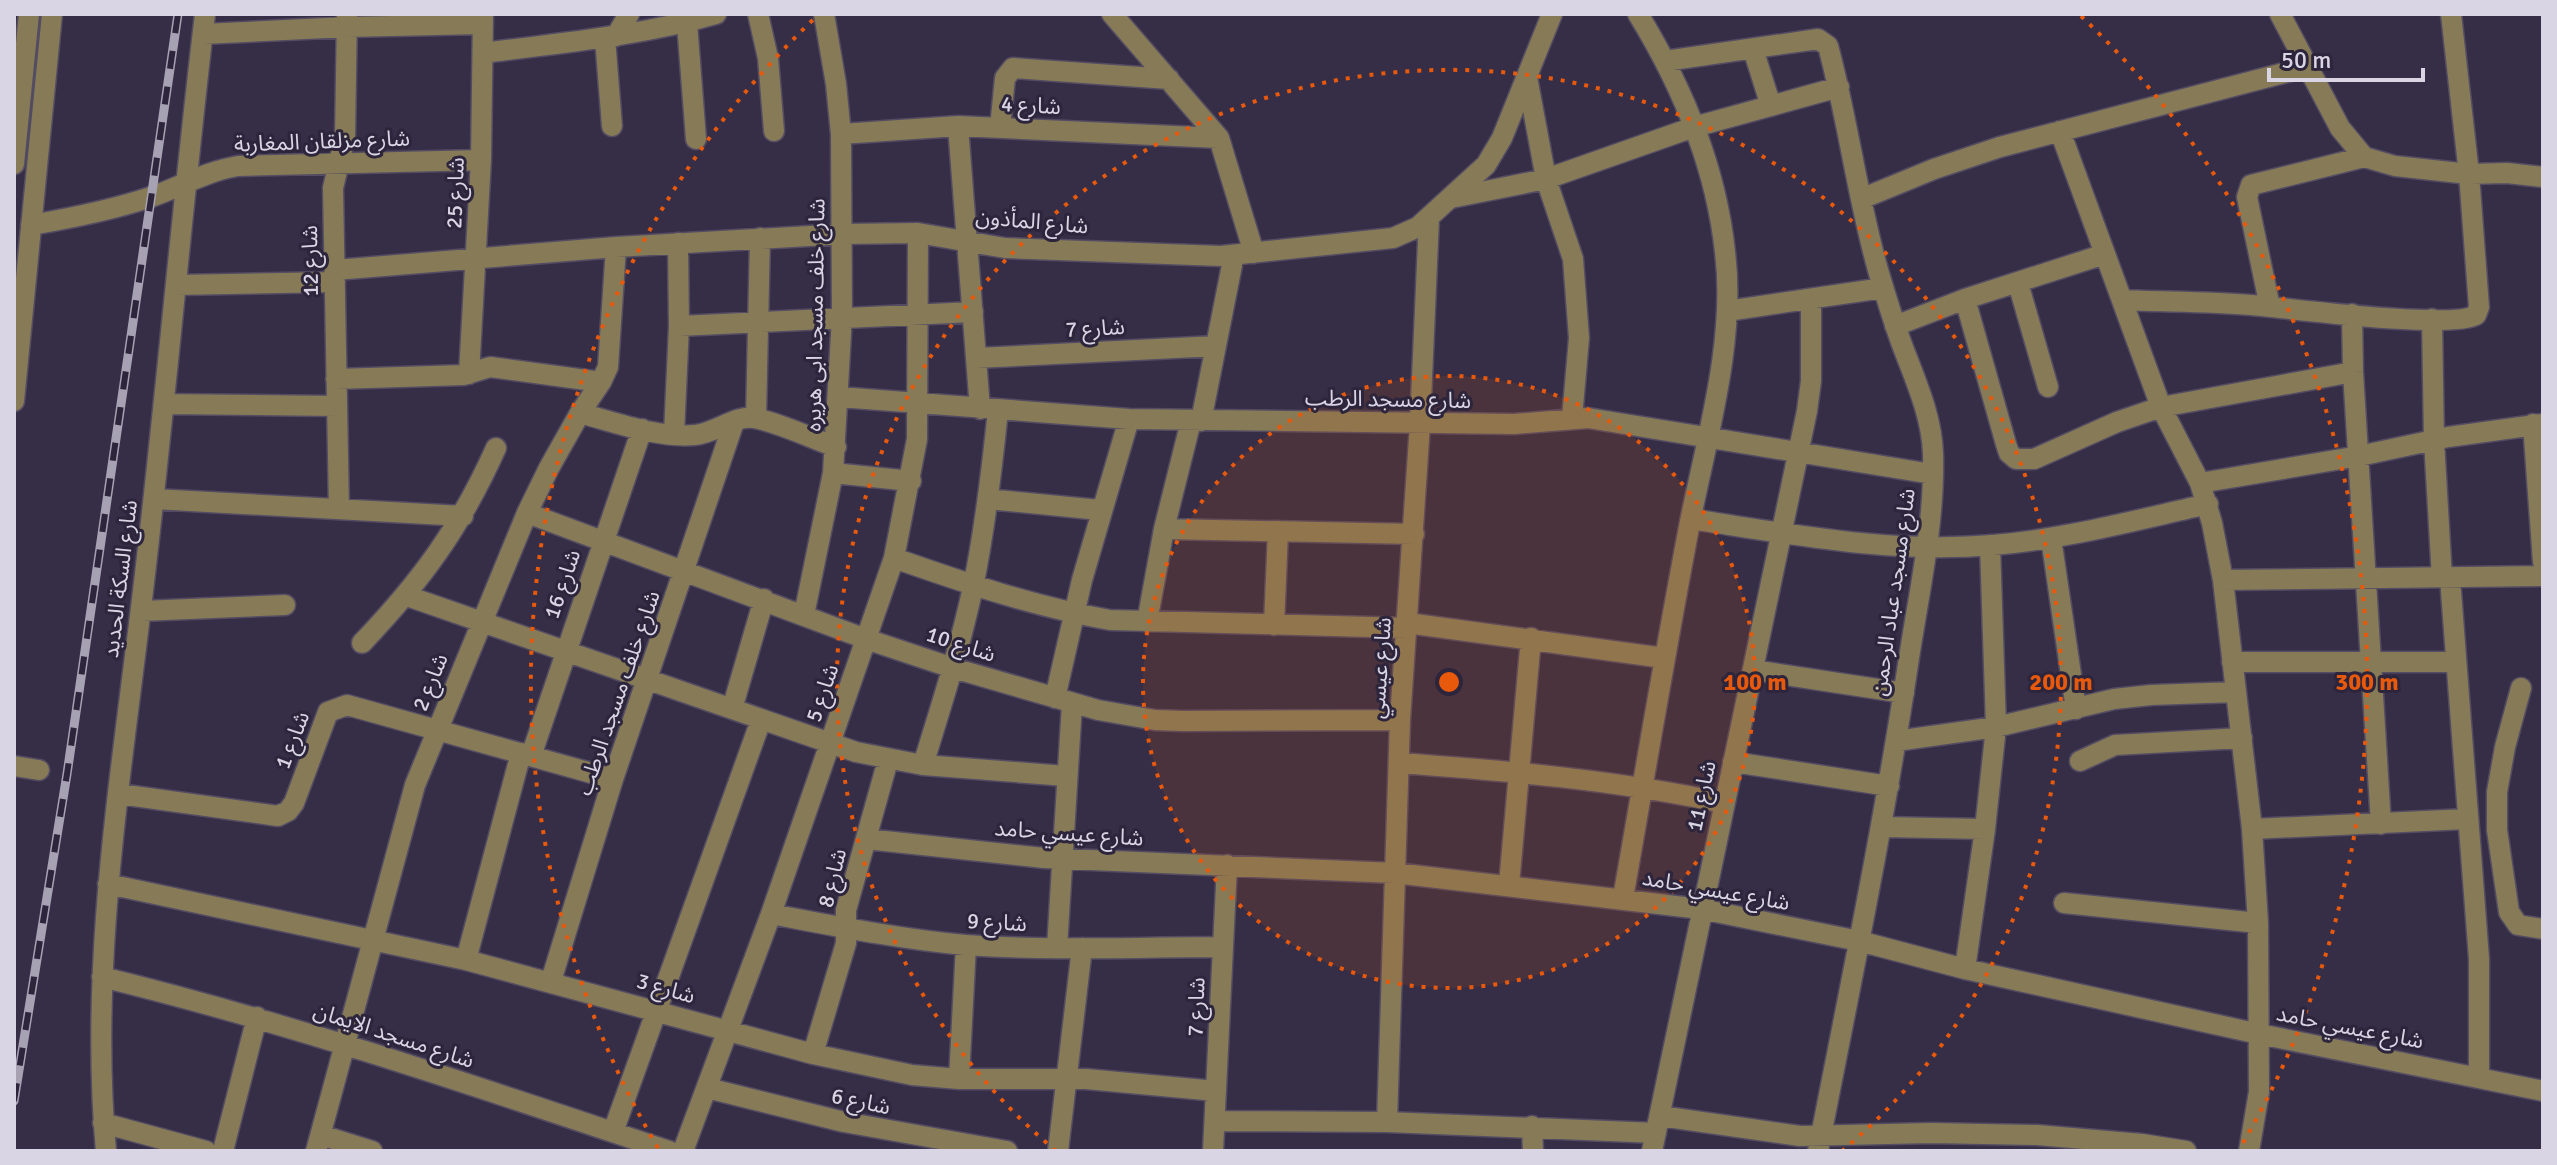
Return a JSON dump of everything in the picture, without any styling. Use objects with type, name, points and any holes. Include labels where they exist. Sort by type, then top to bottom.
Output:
[{"type":"street","points":[[14,164],[18,73],[29,14]]},
{"type":"street","points":[[14,401],[52,14]]},
{"type":"street","points":[[612,126],[610,37],[629,14]]},
{"type":"street","points":[[483,53],[610,37],[687,23],[716,14]]},
{"type":"street","points":[[758,14],[768,58],[774,131]]},
{"type":"street","name":"شارع خلف مسجد ابى هريره","points":[[804,615],[833,473],[842,317],[844,234],[841,134],[824,14]]},
{"type":"street","points":[[1112,14],[1219,138],[1244,254],[1164,529],[1147,622]]},
{"type":"street","name":"شارع المأذون","points":[[176,285],[335,276],[616,247],[844,234],[918,233],[1005,248],[1244,254],[1393,238],[1418,227],[1486,165],[1552,14]]},
{"type":"street","points":[[1623,898],[1727,311],[1726,253],[1705,157],[1665,61],[1638,14]]},
{"type":"street","points":[[2280,14],[2340,128],[2364,157]]},
{"type":"street","points":[[2122,300],[2432,319],[2467,319],[2478,312],[2469,174],[2451,14]]},
{"type":"street","points":[[204,24],[483,19]]},
{"type":"street","name":"شارع 25","points":[[469,374],[481,160],[483,19]]},
{"type":"street","name":"شارع 12","points":[[339,509],[333,188],[345,137],[347,20]]},
{"type":"street","points":[[687,23],[696,139]]},
{"type":"street","name":"شارع السكة الحديد","points":[[106,1151],[102,977],[108,884],[154,499],[204,24]]},
{"type":"street","name":"شارع مسجد عباد الرحمن","points":[[1753,49],[1818,39],[1828,46],[1883,288],[1927,412],[1933,453],[1926,547],[1883,827],[1819,1144]]},
{"type":"street","points":[[1665,61],[1753,49],[1771,106]]},
{"type":"street","points":[[1861,199],[1967,157],[2307,67]]},
{"type":"street","points":[[1000,128],[1005,78],[1013,68],[1169,79]]},
{"type":"street","points":[[18,73],[46,75]]},
{"type":"street","points":[[1527,76],[1546,179],[1573,259],[1577,287],[1579,338],[1572,418]]},
{"type":"street","points":[[1451,198],[1546,179],[1694,127],[1839,87]]},
{"type":"street","points":[[923,765],[953,668],[973,585],[988,499],[989,409],[976,358],[958,126]]},
{"type":"street","name":"شارع 4","points":[[841,134],[958,126],[1219,138]]},
{"type":"street","points":[[2060,131],[2161,407],[2208,504],[2223,580],[2252,829],[2258,923],[2259,1092],[2249,1151]]},
{"type":"street","points":[[2270,307],[2247,197],[2251,185],[2364,157],[2395,166],[2469,174],[2507,173],[2543,177]]},
{"type":"street","name":"شارع مزلقان المغاربة","points":[[31,225],[113,209],[208,173],[238,166],[481,160]]},
{"type":"street","name":"شارع عيسي","points":[[1387,1122],[1400,720],[1414,534],[1429,218]]},
{"type":"street","name":"شارع 5","points":[[683,1151],[771,914],[894,558],[911,481],[919,403],[918,233]]},
{"type":"street","points":[[756,418],[760,238]]},
{"type":"street","points":[[674,434],[679,326],[678,243]]},
{"type":"street","name":"شارع 2","points":[[318,1143],[405,816],[480,623],[527,513],[580,413],[601,382],[610,354],[616,247]]},
{"type":"street","points":[[1895,326],[1965,299],[2105,254]]},
{"type":"street","points":[[2018,283],[2048,387]]},
{"type":"street","points":[[1727,311],[1883,288]]},
{"type":"street","name":"شارع 11","points":[[1656,1133],[1798,452],[1811,381],[1811,299]]},
{"type":"street","points":[[1965,299],[2009,453],[2025,461],[2161,407],[2353,372]]},
{"type":"street","points":[[679,326],[973,312]]},
{"type":"street","points":[[2352,314],[2381,824]]},
{"type":"street","points":[[2432,319],[2434,440],[2456,662],[2479,959],[2479,1077]]},
{"type":"street","name":"شارع 7","points":[[976,358],[1216,346]]},
{"type":"street","points":[[336,379],[469,374],[490,367],[601,382]]},
{"type":"street","name":"شارع مسجد الرطب","points":[[839,397],[1129,419],[1420,424],[1529,424],[1572,418],[1604,420],[1932,474]]},
{"type":"street","points":[[164,404],[337,406]]},
{"type":"street","points":[[580,413],[674,434],[709,433],[734,422],[756,418],[836,447]]},
{"type":"street","points":[[1057,948],[1066,776],[1064,701],[1073,613],[1100,510],[1129,419]]},
{"type":"street","name":"شارع خلف مسجد الرطب","points":[[551,981],[613,779],[734,422]]},
{"type":"street","points":[[2200,483],[2538,424],[2543,562]]},
{"type":"street","name":"شارع 16","points":[[466,960],[526,754],[642,429]]},
{"type":"street","points":[[362,643],[407,596],[463,516],[496,448]]},
{"type":"street","points":[[833,473],[911,481]]},
{"type":"street","points":[[154,499],[463,516]]},
{"type":"street","points":[[988,499],[1100,510]]},
{"type":"street","points":[[1691,519],[1858,543],[1926,547],[1990,545],[2051,538],[2208,504]]},
{"type":"street","name":"شارع 10","points":[[527,513],[866,639],[1064,701],[1155,720],[1400,720]]},
{"type":"street","points":[[1164,529],[1414,534]]},
{"type":"street","points":[[1274,625],[1278,531]]},
{"type":"street","points":[[2051,538],[2076,709]]},
{"type":"street","points":[[1965,969],[1996,727],[1990,545]]},
{"type":"street","points":[[894,558],[973,585],[1073,613],[1147,622],[1407,625],[1531,638],[1664,658]]},
{"type":"street","points":[[2223,580],[2543,576]]},
{"type":"street","points":[[407,596],[830,744],[888,760],[1066,776]]},
{"type":"street","points":[[732,709],[764,599]]},
{"type":"street","points":[[141,611],[285,605]]},
{"type":"street","points":[[1509,885],[1531,638]]},
{"type":"street","points":[[2232,662],[2456,662]]},
{"type":"street","points":[[1753,670],[1904,693]]},
{"type":"street","points":[[2521,688],[2497,792],[2497,830],[2509,912],[2518,925],[2543,929]]},
{"type":"street","points":[[1896,741],[1996,727],[2114,699],[2236,692]]},
{"type":"street","name":"شارع 1","points":[[119,794],[278,816],[288,811],[294,803],[323,720],[328,712],[347,705],[613,779]]},
{"type":"street","points":[[613,1132],[761,720]]},
{"type":"street","points":[[2080,761],[2097,751],[2124,743],[2242,738]]},
{"type":"street","name":"شارع 8","points":[[813,1054],[846,943],[846,910],[888,760]]},
{"type":"street","points":[[1733,762],[1889,786]]},
{"type":"street","points":[[1399,763],[1642,786],[1724,803]]},
{"type":"street","points":[[14,766],[39,770]]},
{"type":"street","points":[[2252,829],[2467,819]]},
{"type":"street","points":[[1883,827],[1985,829]]},
{"type":"street","name":"شارع عيسي حامد","points":[[866,839],[1062,859],[1395,873],[1701,909],[1859,941],[1965,969],[2259,1034],[2543,1091]]},
{"type":"street","name":"شارع 7","points":[[1213,1151],[1227,865]]},
{"type":"street","name":"شارع 3","points":[[108,884],[466,960],[813,1054],[912,1075],[959,1079],[1065,1079],[1216,1091]]},
{"type":"street","points":[[2064,903],[2258,923]]},
{"type":"street","name":"شارع 9","points":[[771,914],[908,939],[966,945],[1222,947]]},
{"type":"street","points":[[959,1079],[966,945]]},
{"type":"street","points":[[1058,1151],[1082,948]]},
{"type":"street","name":"شارع مسجد الايمان","points":[[102,977],[346,1043],[669,1151]]},
{"type":"street","points":[[223,1151],[257,1017]]},
{"type":"street","name":"شارع 6","points":[[707,1088],[844,1122],[1007,1151]]},
{"type":"street","points":[[1215,1121],[1387,1122],[1656,1133],[1777,1134],[1819,1144],[1931,1133],[2037,1135],[2186,1151]]},
{"type":"street","points":[[103,1123],[206,1151]]},
{"type":"street","points":[[1532,1126],[1533,1151]]},
{"type":"street","points":[[318,1143],[372,1151]]},
{"type":"railway","points":[[14,1101],[67,774],[178,14]]}]
